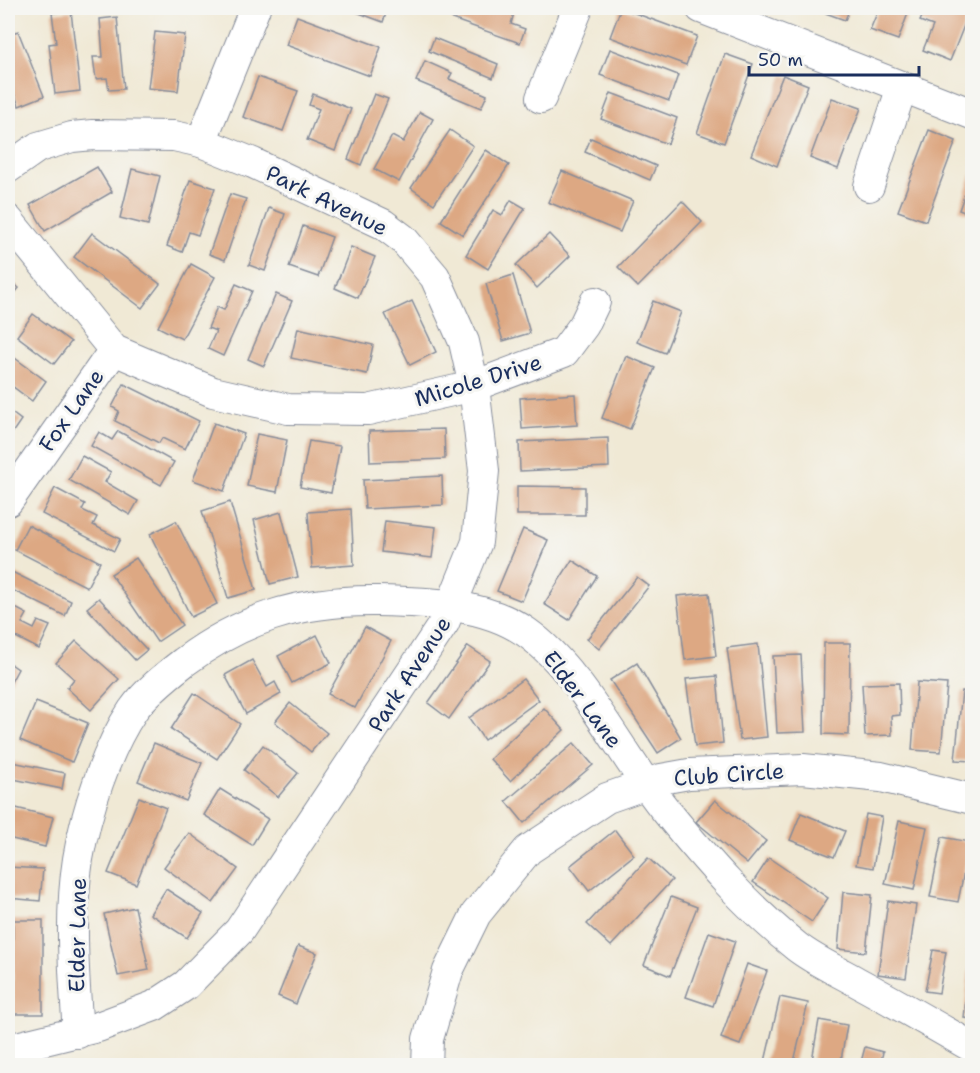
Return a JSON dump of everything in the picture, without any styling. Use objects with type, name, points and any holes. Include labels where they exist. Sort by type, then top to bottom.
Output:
[{"type":"street","points":[[201,142],[255,8]]},
{"type":"street","points":[[541,98],[578,8]]},
{"type":"street","points":[[701,8],[972,114]]},
{"type":"street","points":[[869,186],[902,87]]},
{"type":"street","name":"Park Avenue","points":[[8,168],[38,147],[72,137],[174,136],[201,142],[383,224],[403,239],[435,277],[464,342],[474,386],[484,471],[477,542],[444,623],[239,931],[186,985],[154,1006],[78,1033],[8,1049]]},
{"type":"street","name":"Micole Drive","points":[[8,220],[114,350],[213,392],[288,408],[368,410],[474,386],[564,352],[584,325],[595,302]]},
{"type":"street","name":"Fox Lane","points":[[8,501],[114,350]]},
{"type":"street","name":"Elder Lane","points":[[78,1033],[73,921],[78,861],[89,809],[114,747],[134,709],[167,675],[206,646],[251,621],[288,609],[355,601],[452,606],[495,615],[524,631],[543,646],[579,689],[645,784],[742,899],[800,949],[972,1047]]},
{"type":"street","name":"Club Circle","points":[[427,1065],[428,1040],[448,971],[476,914],[528,850],[607,798],[645,784],[720,771],[803,769],[881,777],[972,799]]},
{"type":"building","points":[[346,8],[388,8],[383,22]]},
{"type":"building","points":[[456,8],[469,8],[482,12],[484,8],[500,8],[514,13],[511,24],[525,29],[520,43],[452,19]]},
{"type":"building","points":[[621,8],[697,36],[686,65],[610,37]]},
{"type":"building","points":[[817,8],[850,8],[845,20],[817,10]]},
{"type":"building","points":[[879,8],[910,8],[898,40],[870,30]]},
{"type":"building","points":[[926,8],[971,8],[950,61],[923,50],[933,26],[920,21]]},
{"type":"building","points":[[71,11],[80,91],[55,94],[49,44],[56,43],[52,13]]},
{"type":"building","points":[[297,16],[381,47],[370,76],[286,45]]},
{"type":"building","points":[[117,17],[124,89],[109,90],[107,78],[96,79],[93,57],[103,57],[100,19]]},
{"type":"building","points":[[18,31],[44,96],[19,106],[8,77],[8,35]]},
{"type":"building","points":[[155,32],[185,35],[178,91],[148,88]]},
{"type":"building","points":[[434,38],[498,64],[493,78],[429,51]]},
{"type":"building","points":[[610,49],[678,75],[669,101],[600,75]]},
{"type":"building","points":[[725,54],[753,64],[724,143],[697,133]]},
{"type":"building","points":[[425,61],[452,73],[449,79],[487,95],[481,108],[416,81]]},
{"type":"building","points":[[783,75],[808,85],[777,166],[751,155]]},
{"type":"building","points":[[258,77],[298,91],[283,131],[243,117]]},
{"type":"building","points":[[611,93],[677,118],[668,144],[601,119]]},
{"type":"building","points":[[313,94],[351,109],[335,151],[307,140],[319,109],[309,105]]},
{"type":"building","points":[[374,94],[388,99],[361,165],[348,159]]},
{"type":"building","points":[[832,98],[861,108],[838,169],[810,158]]},
{"type":"building","points":[[420,112],[433,119],[399,182],[374,169],[392,136],[403,142]]},
{"type":"building","points":[[450,130],[473,146],[434,204],[411,188]]},
{"type":"building","points":[[929,130],[956,141],[926,221],[898,211]]},
{"type":"building","points":[[591,138],[656,166],[650,180],[585,152]]},
{"type":"building","points":[[486,150],[509,165],[463,235],[441,221]]},
{"type":"building","points":[[97,167],[112,192],[45,231],[30,205]]},
{"type":"building","points":[[132,169],[160,176],[148,225],[120,218]]},
{"type":"building","points":[[562,171],[633,201],[620,232],[548,202]]},
{"type":"building","points":[[972,173],[972,215],[959,210]]},
{"type":"building","points":[[190,180],[215,188],[198,235],[189,232],[182,252],[167,246]]},
{"type":"building","points":[[230,194],[246,199],[225,260],[209,254]]},
{"type":"building","points":[[511,200],[525,208],[488,269],[466,255],[493,210],[502,215]]},
{"type":"building","points":[[682,201],[702,222],[638,287],[618,267]]},
{"type":"building","points":[[269,208],[285,214],[265,271],[249,265]]},
{"type":"building","points":[[303,226],[332,237],[318,277],[289,267]]},
{"type":"building","points":[[92,233],[160,284],[142,308],[74,257]]},
{"type":"building","points":[[549,234],[570,256],[537,288],[516,265]]},
{"type":"building","points":[[351,247],[375,257],[358,298],[335,288]]},
{"type":"building","points":[[191,264],[215,277],[182,339],[158,327]]},
{"type":"building","points":[[513,275],[530,333],[503,341],[486,284]]},
{"type":"building","points":[[8,278],[19,288],[10,299],[8,297]]},
{"type":"building","points":[[236,284],[252,291],[223,356],[208,349],[216,331],[208,328],[217,307],[224,310]]},
{"type":"building","points":[[276,294],[292,301],[264,366],[248,359]]},
{"type":"building","points":[[412,301],[436,352],[410,365],[385,314]]},
{"type":"building","points":[[653,301],[681,312],[665,353],[637,342]]},
{"type":"building","points":[[33,314],[71,342],[54,364],[17,336]]},
{"type":"building","points":[[298,328],[373,345],[367,374],[291,358]]},
{"type":"building","points":[[8,353],[46,381],[32,401],[8,383]]},
{"type":"building","points":[[626,356],[655,368],[630,429],[602,418]]},
{"type":"building","points":[[124,384],[199,421],[185,449],[162,438],[159,443],[115,421],[119,411],[112,407]]},
{"type":"building","points":[[575,394],[577,425],[522,429],[520,398]]},
{"type":"building","points":[[8,410],[21,420],[8,439]]},
{"type":"building","points":[[214,423],[244,434],[224,491],[193,480]]},
{"type":"building","points":[[444,429],[445,459],[370,462],[369,431]]},
{"type":"building","points":[[118,431],[174,462],[161,485],[91,446],[99,432],[112,440]]},
{"type":"building","points":[[257,434],[287,440],[277,492],[247,486]]},
{"type":"building","points":[[608,438],[609,467],[520,471],[519,442]]},
{"type":"building","points":[[309,441],[340,446],[331,493],[300,487]]},
{"type":"building","points":[[82,456],[111,472],[105,482],[138,501],[130,515],[69,480]]},
{"type":"building","points":[[442,476],[443,505],[365,509],[363,480]]},
{"type":"building","points":[[517,486],[585,487],[585,515],[517,515]]},
{"type":"building","points":[[55,488],[85,504],[82,510],[97,517],[93,525],[120,539],[114,551],[42,514]]},
{"type":"building","points":[[230,502],[256,590],[228,598],[202,511]]},
{"type":"building","points":[[351,509],[354,565],[312,568],[308,512]]},
{"type":"building","points":[[281,512],[298,577],[270,584],[254,520]]},
{"type":"building","points":[[176,521],[217,604],[191,617],[150,534]]},
{"type":"building","points":[[385,521],[436,527],[432,558],[381,552]]},
{"type":"building","points":[[28,525],[100,562],[87,587],[15,550]]},
{"type":"building","points":[[523,529],[548,540],[522,601],[497,591]]},
{"type":"building","points":[[136,558],[182,625],[157,642],[111,574]]},
{"type":"building","points":[[572,560],[597,576],[569,620],[544,604]]},
{"type":"building","points":[[8,570],[71,601],[65,616],[8,588]]},
{"type":"building","points":[[637,577],[649,586],[599,649],[587,639]]},
{"type":"building","points":[[709,593],[716,656],[685,660],[677,596]]},
{"type":"building","points":[[99,598],[147,650],[135,660],[87,608]]},
{"type":"building","points":[[8,604],[27,614],[22,623],[34,629],[38,621],[50,626],[39,649],[8,633]]},
{"type":"building","points":[[365,627],[391,641],[355,708],[328,694]]},
{"type":"building","points":[[317,635],[331,663],[292,683],[278,656]]},
{"type":"building","points":[[76,641],[119,679],[91,710],[67,688],[74,679],[56,663]]},
{"type":"building","points":[[824,643],[850,643],[849,735],[823,734]]},
{"type":"building","points":[[758,644],[767,737],[740,740],[727,648]]},
{"type":"building","points":[[468,646],[490,661],[449,719],[428,703]]},
{"type":"building","points":[[801,655],[805,732],[777,733],[773,656]]},
{"type":"building","points":[[252,660],[267,687],[275,682],[281,694],[246,714],[225,675]]},
{"type":"building","points":[[8,662],[18,669],[11,682],[8,680]]},
{"type":"building","points":[[637,663],[681,738],[658,753],[610,680]]},
{"type":"building","points":[[717,676],[723,743],[695,746],[686,679]]},
{"type":"building","points":[[523,679],[539,700],[484,740],[469,718]]},
{"type":"building","points":[[917,682],[947,684],[941,752],[912,750]]},
{"type":"building","points":[[899,683],[900,715],[891,716],[892,735],[865,736],[862,684]]},
{"type":"building","points":[[962,691],[972,692],[972,761],[955,760]]},
{"type":"building","points":[[194,693],[240,724],[217,759],[171,729]]},
{"type":"building","points":[[36,702],[88,723],[72,762],[20,740]]},
{"type":"building","points":[[290,703],[327,733],[311,752],[275,722]]},
{"type":"building","points":[[544,708],[564,730],[510,781],[490,759]]},
{"type":"building","points":[[154,743],[202,763],[186,801],[138,781]]},
{"type":"building","points":[[574,743],[593,765],[524,823],[506,801]]},
{"type":"building","points":[[263,745],[298,773],[278,797],[244,770]]},
{"type":"building","points":[[8,761],[65,773],[62,789],[8,778]]},
{"type":"building","points":[[220,789],[268,819],[252,845],[204,815]]},
{"type":"building","points":[[139,797],[166,808],[136,884],[108,873]]},
{"type":"building","points":[[715,800],[766,841],[747,864],[696,822]]},
{"type":"building","points":[[8,806],[53,817],[45,847],[8,838]]},
{"type":"building","points":[[801,813],[845,831],[834,857],[790,840]]},
{"type":"building","points":[[866,814],[882,817],[873,868],[856,865]]},
{"type":"building","points":[[899,821],[927,827],[914,890],[885,884]]},
{"type":"building","points":[[615,830],[634,855],[589,891],[570,866]]},
{"type":"building","points":[[189,833],[238,869],[213,903],[164,867]]},
{"type":"building","points":[[942,837],[970,842],[958,902],[930,897]]},
{"type":"building","points":[[648,858],[672,880],[611,946],[587,924]]},
{"type":"building","points":[[769,858],[828,898],[812,922],[753,882]]},
{"type":"building","points":[[8,867],[43,869],[40,901],[8,898]]},
{"type":"building","points":[[166,889],[203,913],[187,938],[150,914]]},
{"type":"building","points":[[843,892],[872,895],[866,952],[838,949]]},
{"type":"building","points":[[671,897],[697,907],[670,976],[644,965]]},
{"type":"building","points":[[888,901],[916,905],[906,978],[878,974]]},
{"type":"building","points":[[135,907],[149,970],[118,976],[104,914]]},
{"type":"building","points":[[13,920],[43,920],[43,1014],[13,1014]]},
{"type":"building","points":[[709,932],[735,941],[713,1006],[686,997]]},
{"type":"building","points":[[298,946],[317,953],[296,1004],[278,996]]},
{"type":"building","points":[[933,950],[946,952],[939,993],[925,991]]},
{"type":"building","points":[[972,950],[972,1019],[964,1018]]},
{"type":"building","points":[[747,964],[767,971],[740,1045],[721,1038]]},
{"type":"building","points":[[780,997],[808,1003],[793,1066],[764,1066]]},
{"type":"building","points":[[819,1020],[847,1025],[840,1066],[811,1066]]},
{"type":"building","points":[[865,1047],[883,1052],[880,1066],[860,1066]]}]
